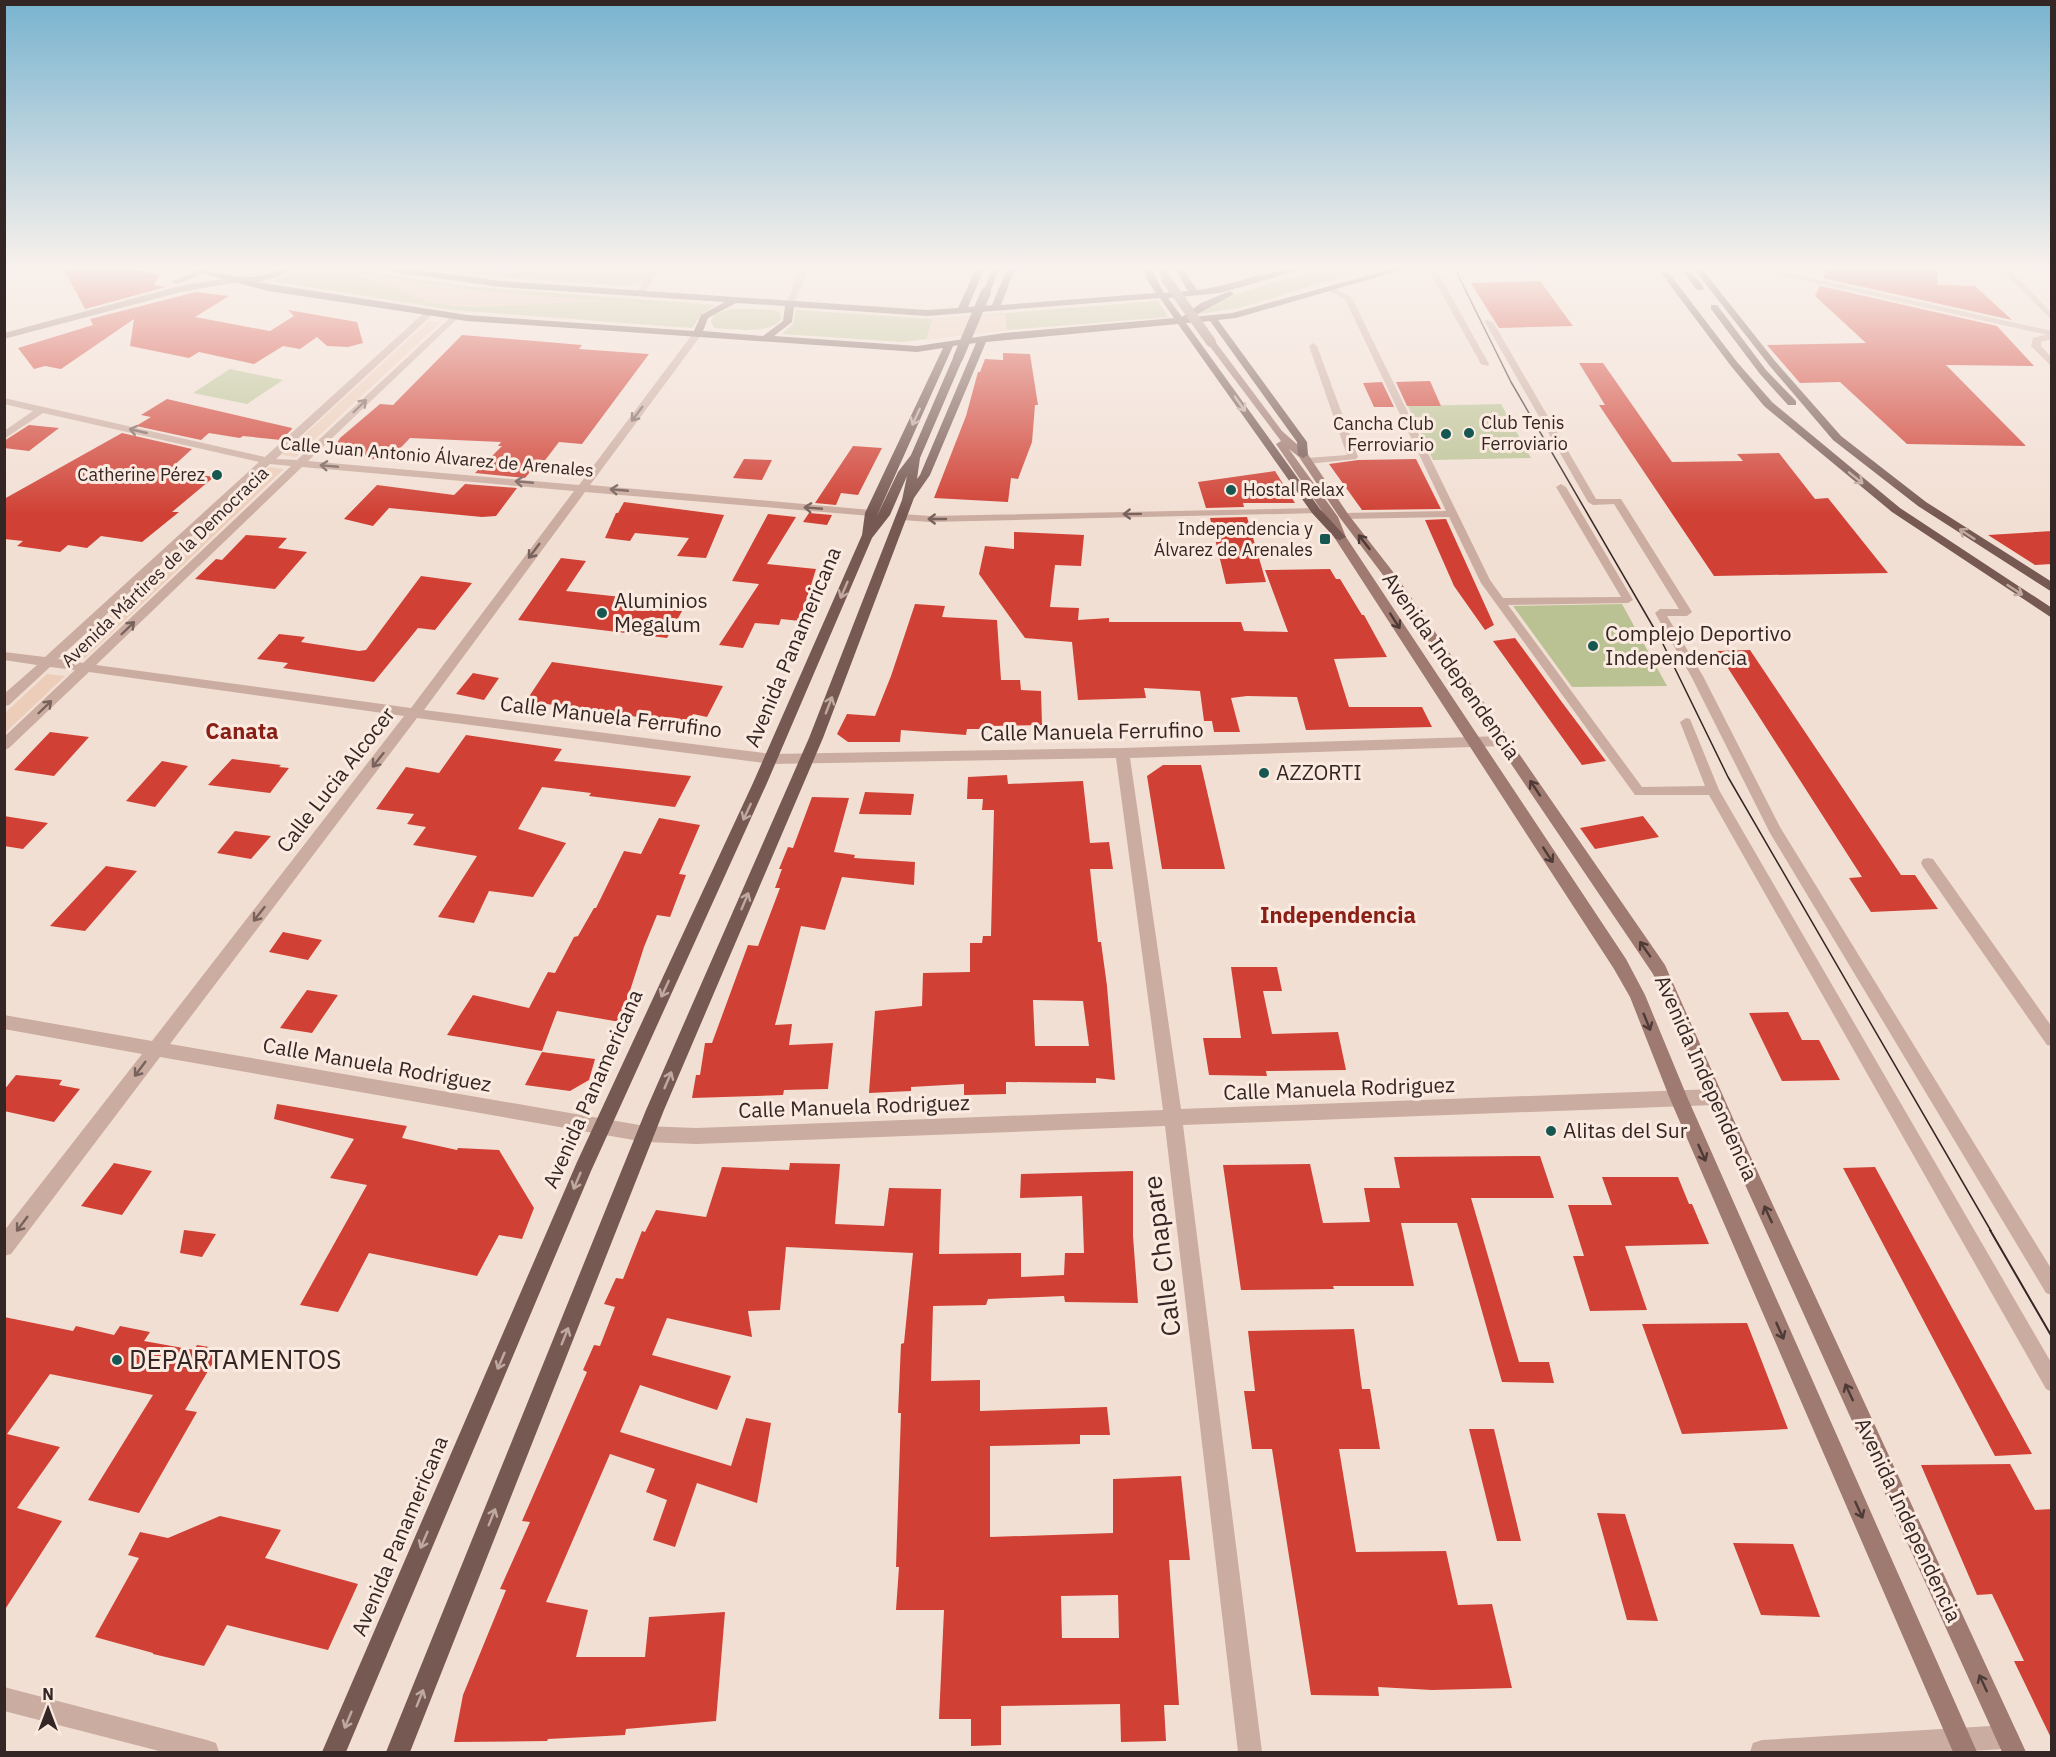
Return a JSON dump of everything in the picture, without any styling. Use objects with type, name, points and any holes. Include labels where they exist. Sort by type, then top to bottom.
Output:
[{"type":"main road","points":[[867,537],[872,513],[946,351]]},
{"type":"main road","name":"Avenida Panamericana","points":[[398,1752],[645,1134],[816,738],[902,517],[908,500],[916,456],[960,351]]},
{"type":"main road","points":[[908,500],[925,475],[977,351]]},
{"type":"main road","points":[[1203,351],[1316,511],[1340,537]]},
{"type":"main road","name":"Avenida Independencia","points":[[1218,351],[1278,433],[1305,458],[1344,516],[1393,580],[1659,970],[1714,1097],[2011,1745]]},
{"type":"main road","points":[[1236,351],[1302,442],[1305,458]]},
{"type":"main road","points":[[1724,351],[1768,404],[1896,510],[2052,614]]},
{"type":"main road","points":[[1740,351],[1754,371],[1811,440]]},
{"type":"main road","points":[[1746,351],[1792,403],[1922,504],[2052,588]]},
{"type":"main road","points":[[1763,351],[1837,438]]},
{"type":"main road","name":"Avenida Independencia","points":[[1278,433],[1279,442],[1332,517],[1340,537],[1620,964],[1637,995],[1679,1099],[1962,1746]]},
{"type":"main road","name":"Avenida Panamericana","points":[[334,1752],[601,1128],[771,759],[867,537],[884,515],[903,472],[916,456]]},
{"type":"street","name":"Avenida Mártires de la Democracia","points":[[4,702],[387,351]]},
{"type":"street","name":"Avenida Mártires de la Democracia","points":[[4,745],[418,351]]},
{"type":"street","name":"Calle Lucia Alcocer","points":[[4,1247],[414,713],[684,351]]},
{"type":"street","points":[[2040,351],[2052,364]]},
{"type":"street","name":"Calle Juan Antonio Álvarez de Arenales","points":[[4,401],[267,461],[872,513]]},
{"type":"street","points":[[4,436],[42,410]]},
{"type":"street","points":[[902,517],[930,519],[1316,511]]},
{"type":"street","name":"Calle Manuela Ferrufino","points":[[4,656],[414,713],[771,759],[1122,753],[1503,741]]},
{"type":"street","name":"Calle Chapare","points":[[1122,753],[1173,1117],[1250,1752]]},
{"type":"street","name":"Calle Manuela Rodriguez","points":[[4,1022],[645,1134],[696,1136],[1714,1097]]},
{"type":"street","points":[[4,1699],[207,1752]]},
{"type":"street","points":[[1762,1752],[2011,1745]]},
{"type":"lane","points":[[1305,458],[1353,457],[1314,351]]},
{"type":"lane","points":[[1373,351],[1485,581],[1639,792],[1713,790]]},
{"type":"lane","points":[[1478,351],[1485,364]]},
{"type":"lane","points":[[1504,351],[1593,502],[1617,501],[1687,612],[1660,613],[1697,676],[1775,829],[2052,1287]]},
{"type":"lane","points":[[1500,602],[1628,600],[1561,487]]},
{"type":"lane","points":[[1344,516],[1451,514]]},
{"type":"lane","points":[[1686,722],[1713,790],[2052,1383]]},
{"type":"lane","points":[[1928,862],[2052,1040]]},
{"type":"green space","points":[[230,369],[283,380],[247,404],[193,393]]},
{"type":"green space","name":"Club Tenis Ferroviario","points":[[1501,404],[1531,458],[1433,460],[1408,406]]},
{"type":"green space","name":"Complejo Deportivo Independencia","points":[[1622,604],[1667,686],[1572,687],[1513,606]]},
{"type":"shaded area","points":[[396,351],[410,351],[296,457],[282,455]]},
{"type":"shaded area","points":[[269,467],[284,469],[85,658],[67,655]]},
{"type":"shaded area","points":[[47,674],[65,676],[5,733],[5,713]]},
{"type":"building","points":[[20,351],[87,351],[61,369],[45,366],[34,369]]},
{"type":"building","points":[[155,351],[275,351],[254,364],[199,352],[189,358]]},
{"type":"building","points":[[446,351],[607,351],[649,354],[582,444],[559,442],[536,472],[530,472],[525,478],[475,473],[502,446],[498,446],[501,442],[410,438],[388,461],[330,454],[340,438],[380,404],[393,405]]},
{"type":"building","points":[[1772,351],[2020,351],[2034,366],[1946,365],[2026,446],[1907,444],[1840,382],[1800,383]]},
{"type":"building","points":[[1003,353],[1030,354],[1038,405],[1035,405],[1032,442],[1018,479],[1011,478],[1008,502],[934,498],[966,416],[978,372],[985,359],[1003,360]]},
{"type":"building","points":[[1579,363],[1603,363],[1672,462],[1743,461],[1737,454],[1779,453],[1815,499],[1828,498],[1888,573],[1714,576],[1599,405],[1605,405]]},
{"type":"building","points":[[1430,381],[1441,406],[1407,406],[1396,382]]},
{"type":"building","points":[[1382,382],[1394,407],[1374,407],[1363,383]]},
{"type":"building","points":[[167,399],[292,429],[281,440],[243,436],[240,438],[209,433],[201,440],[136,426],[151,417],[141,415]]},
{"type":"building","points":[[29,425],[59,428],[29,451],[4,448],[4,441]]},
{"type":"building","points":[[122,433],[192,449],[169,470],[214,477],[172,512],[179,512],[142,542],[101,536],[87,548],[68,545],[60,552],[17,546],[23,541],[4,539],[4,499]]},
{"type":"building","points":[[853,446],[882,448],[858,495],[841,493],[836,505],[815,503]]},
{"type":"building","points":[[744,459],[772,460],[762,480],[733,478]]},
{"type":"building","points":[[1416,459],[1441,509],[1362,510],[1329,464],[1358,460]]},
{"type":"building","points":[[1275,471],[1295,503],[1243,503],[1244,507],[1206,508],[1198,482]]},
{"type":"building","points":[[465,484],[517,488],[496,516],[482,517],[389,508],[373,526],[344,519],[377,485],[454,495]]},
{"type":"building","points":[[624,502],[724,515],[706,558],[677,556],[689,538],[635,533],[630,541],[605,538],[616,513]]},
{"type":"building","points":[[809,513],[832,515],[827,525],[803,522]]},
{"type":"building","points":[[768,514],[796,517],[767,564],[816,569],[800,621],[781,619],[779,625],[755,623],[743,648],[719,645],[759,584],[732,581]]},
{"type":"building","points":[[1247,517],[1266,582],[1226,584],[1210,518]]},
{"type":"building","points":[[1446,519],[1494,625],[1485,630],[1454,586],[1425,520]]},
{"type":"building","points":[[2052,531],[2052,564],[2035,565],[1988,535]]},
{"type":"building","points":[[1014,532],[1084,535],[1081,566],[1055,565],[1050,607],[1079,608],[1078,620],[1109,618],[1109,622],[1241,622],[1244,631],[1288,632],[1265,570],[1330,569],[1336,579],[1340,579],[1364,615],[1387,657],[1334,659],[1349,707],[1422,707],[1432,727],[1306,730],[1297,697],[1247,696],[1231,698],[1240,732],[1214,732],[1212,721],[1204,721],[1200,691],[1144,688],[1146,698],[1078,700],[1072,642],[1025,638],[979,574],[985,546],[1014,549]]},
{"type":"building","points":[[246,535],[287,538],[278,548],[307,552],[275,589],[195,579],[216,559],[222,560]]},
{"type":"building","name":"Aluminios Megalum","points":[[561,558],[586,561],[566,591],[686,604],[667,638],[518,620]]},
{"type":"building","points":[[421,576],[472,583],[435,630],[418,628],[374,682],[283,668],[288,663],[257,659],[279,634],[305,637],[301,642],[359,651],[366,650]]},
{"type":"building","points":[[915,604],[945,606],[942,617],[997,620],[1001,680],[1020,680],[1021,690],[1041,691],[1042,725],[987,726],[987,729],[967,729],[966,735],[901,730],[900,742],[848,742],[837,734],[847,714],[875,716]]},
{"type":"building","points":[[1515,638],[1606,761],[1582,765],[1493,641]]},
{"type":"building","points":[[1750,650],[1901,875],[1915,875],[1938,909],[1871,912],[1849,878],[1862,877],[1717,651]]},
{"type":"building","points":[[552,662],[723,686],[707,717],[693,714],[684,732],[635,720],[638,717],[526,701]]},
{"type":"building","points":[[473,673],[499,678],[484,700],[456,694]]},
{"type":"building","points":[[50,732],[89,737],[54,776],[14,770]]},
{"type":"building","points":[[466,735],[562,749],[554,761],[691,776],[675,807],[589,796],[591,793],[542,787],[518,829],[566,843],[533,897],[489,891],[474,923],[438,917],[477,856],[413,845],[426,827],[407,824],[414,814],[376,809],[406,767],[439,773]]},
{"type":"building","points":[[232,759],[289,768],[270,793],[208,785]]},
{"type":"building","points":[[162,761],[188,766],[155,807],[126,801]]},
{"type":"building","points":[[1163,765],[1201,765],[1225,869],[1162,869],[1147,776]]},
{"type":"building","points":[[1007,775],[1008,784],[1083,781],[1090,843],[1109,842],[1113,869],[1090,869],[1098,942],[1101,942],[1107,986],[1115,1080],[1096,1078],[1096,1083],[1006,1082],[1006,1094],[964,1095],[964,1084],[911,1087],[911,1091],[869,1093],[875,1011],[922,1006],[923,973],[970,972],[970,943],[982,943],[983,936],[991,936],[994,810],[982,810],[983,799],[967,799],[968,777]],"holes":[[[1033,1000],[1083,1001],[1089,1046],[1035,1046]]]},
{"type":"building","points":[[865,792],[914,794],[911,815],[859,814]]},
{"type":"building","points":[[812,797],[849,798],[834,852],[855,855],[854,858],[915,862],[914,885],[842,877],[825,930],[801,926],[775,1025],[792,1024],[789,1045],[833,1043],[828,1089],[784,1090],[783,1095],[692,1098],[696,1075],[700,1075],[705,1043],[712,1043],[748,945],[758,946],[780,888],[775,888],[782,869],[779,869],[788,847],[793,848]]},
{"type":"building","points":[[4,816],[48,823],[23,849],[4,846]]},
{"type":"building","points":[[1643,816],[1659,837],[1595,849],[1580,828]]},
{"type":"building","points":[[659,818],[700,825],[679,874],[686,875],[670,917],[657,915],[644,947],[620,1022],[557,1011],[542,1051],[447,1035],[473,995],[529,1008],[548,972],[555,973],[574,937],[578,936],[596,908],[624,851],[641,854]]},
{"type":"building","points":[[235,831],[271,836],[251,859],[217,853]]},
{"type":"building","points":[[106,866],[137,871],[85,931],[50,926]]},
{"type":"building","points":[[283,932],[322,940],[308,960],[269,952]]},
{"type":"building","points":[[1231,967],[1277,967],[1282,991],[1263,991],[1272,1034],[1338,1032],[1346,1070],[1266,1071],[1267,1076],[1209,1075],[1203,1038],[1241,1038]]},
{"type":"building","points":[[307,990],[338,995],[312,1033],[280,1028]]},
{"type":"building","points":[[1788,1012],[1802,1040],[1819,1040],[1840,1080],[1782,1081],[1749,1013]]},
{"type":"building","points":[[542,1052],[595,1059],[589,1080],[570,1091],[525,1085]]},
{"type":"building","points":[[16,1075],[62,1080],[59,1085],[80,1089],[54,1122],[4,1111],[4,1090]]},
{"type":"building","points":[[277,1104],[407,1126],[402,1138],[457,1150],[458,1148],[499,1150],[534,1208],[522,1239],[499,1235],[477,1276],[369,1253],[338,1312],[300,1305],[367,1185],[330,1178],[354,1139],[274,1119]]},
{"type":"building","points":[[1540,1156],[1554,1198],[1471,1198],[1519,1362],[1549,1362],[1554,1383],[1502,1382],[1457,1223],[1401,1223],[1414,1286],[1333,1286],[1334,1289],[1241,1290],[1223,1165],[1310,1164],[1323,1223],[1370,1222],[1364,1188],[1400,1188],[1394,1157]]},
{"type":"building","points":[[114,1163],[152,1171],[122,1215],[81,1206]]},
{"type":"building","points":[[790,1163],[840,1164],[835,1224],[884,1226],[889,1188],[941,1189],[939,1254],[1021,1253],[1021,1277],[1064,1275],[1065,1253],[1084,1253],[1082,1196],[1020,1198],[1021,1174],[1133,1171],[1133,1236],[1138,1303],[1065,1302],[1064,1296],[988,1299],[986,1305],[933,1306],[931,1381],[980,1380],[980,1411],[1107,1407],[1110,1435],[1080,1435],[1080,1444],[990,1446],[990,1537],[1113,1533],[1113,1479],[1181,1476],[1190,1560],[1169,1560],[1179,1705],[1164,1705],[1166,1741],[1121,1742],[1120,1704],[1001,1706],[1001,1745],[971,1746],[971,1719],[939,1719],[944,1610],[896,1610],[899,1567],[896,1567],[901,1344],[904,1343],[913,1253],[786,1247],[780,1310],[748,1311],[752,1337],[667,1318],[652,1355],[731,1376],[717,1410],[640,1385],[620,1432],[731,1466],[746,1418],[771,1423],[757,1503],[697,1483],[675,1547],[653,1540],[667,1500],[646,1492],[655,1469],[610,1454],[546,1602],[588,1610],[576,1657],[645,1657],[649,1617],[725,1612],[716,1721],[626,1729],[625,1735],[548,1739],[547,1741],[454,1742],[463,1695],[506,1590],[500,1589],[530,1522],[522,1521],[587,1372],[583,1370],[594,1345],[600,1346],[615,1307],[604,1304],[616,1278],[623,1279],[642,1231],[645,1232],[656,1210],[706,1217],[722,1167],[789,1170]],"holes":[[[1118,1595],[1119,1638],[1062,1638],[1061,1596]]]},
{"type":"building","points":[[1875,1167],[2032,1454],[1995,1456],[1843,1168]]},
{"type":"building","points":[[1602,1177],[1678,1177],[1709,1244],[1625,1246],[1647,1310],[1590,1311],[1573,1256],[1584,1256],[1568,1205],[1612,1205]]},
{"type":"building","points":[[184,1230],[216,1234],[202,1257],[180,1253]]},
{"type":"building","points":[[4,1317],[73,1331],[76,1326],[114,1335],[120,1326],[150,1332],[144,1341],[194,1350],[197,1345],[221,1349],[185,1410],[197,1412],[139,1513],[88,1500],[153,1395],[50,1374],[7,1434],[60,1447],[17,1508],[62,1521],[4,1611]]},
{"type":"building","points":[[1747,1323],[1788,1429],[1682,1434],[1642,1324]]},
{"type":"building","points":[[1354,1329],[1362,1389],[1370,1389],[1380,1449],[1339,1449],[1356,1552],[1446,1551],[1458,1605],[1492,1604],[1512,1688],[1432,1690],[1378,1687],[1379,1696],[1311,1695],[1272,1449],[1252,1449],[1244,1391],[1255,1391],[1248,1331]]},
{"type":"building","points":[[1469,1429],[1494,1429],[1521,1541],[1497,1541]]},
{"type":"building","points":[[2010,1464],[2035,1510],[2052,1509],[2052,1740],[2014,1661],[2024,1661],[1992,1594],[1977,1595],[1921,1465]]},
{"type":"building","points":[[1597,1513],[1625,1514],[1658,1621],[1627,1620]]},
{"type":"building","points":[[220,1516],[281,1530],[265,1558],[358,1584],[328,1650],[227,1625],[204,1666],[95,1637],[139,1558],[128,1555],[140,1532],[168,1538]]},
{"type":"building","points":[[1733,1543],[1793,1544],[1820,1617],[1761,1615]]},
{"type":"tram line","points":[[1496,351],[1511,382],[1662,642],[1728,777],[1991,1231]]},
{"type":"tram line","points":[[1990,1230],[2052,1337]]},
{"type":"place","name":"Club Tenis Ferroviario","points":[[1469,433]]},
{"type":"place","name":"Cancha Club Ferroviario","points":[[1446,434]]},
{"type":"place","name":"Catherine Pérez","points":[[217,475]]},
{"type":"place","name":"Hostal Relax","points":[[1231,490]]},
{"type":"place","name":"Independencia y Álvarez de Arenales","points":[[1325,539]]},
{"type":"place","name":"Aluminios Megalum","points":[[602,613]]},
{"type":"place","name":"Complejo Deportivo Independencia","points":[[1593,646]]},
{"type":"place","name":"AZZORTI","points":[[1264,773]]},
{"type":"place","name":"Alitas del Sur","points":[[1551,1131]]},
{"type":"place","name":"DEPARTAMENTOS","points":[[117,1360]]},
{"type":"district","name":"Canata","points":[[242,731]]},
{"type":"district","name":"Independencia","points":[[1338,915]]}]
